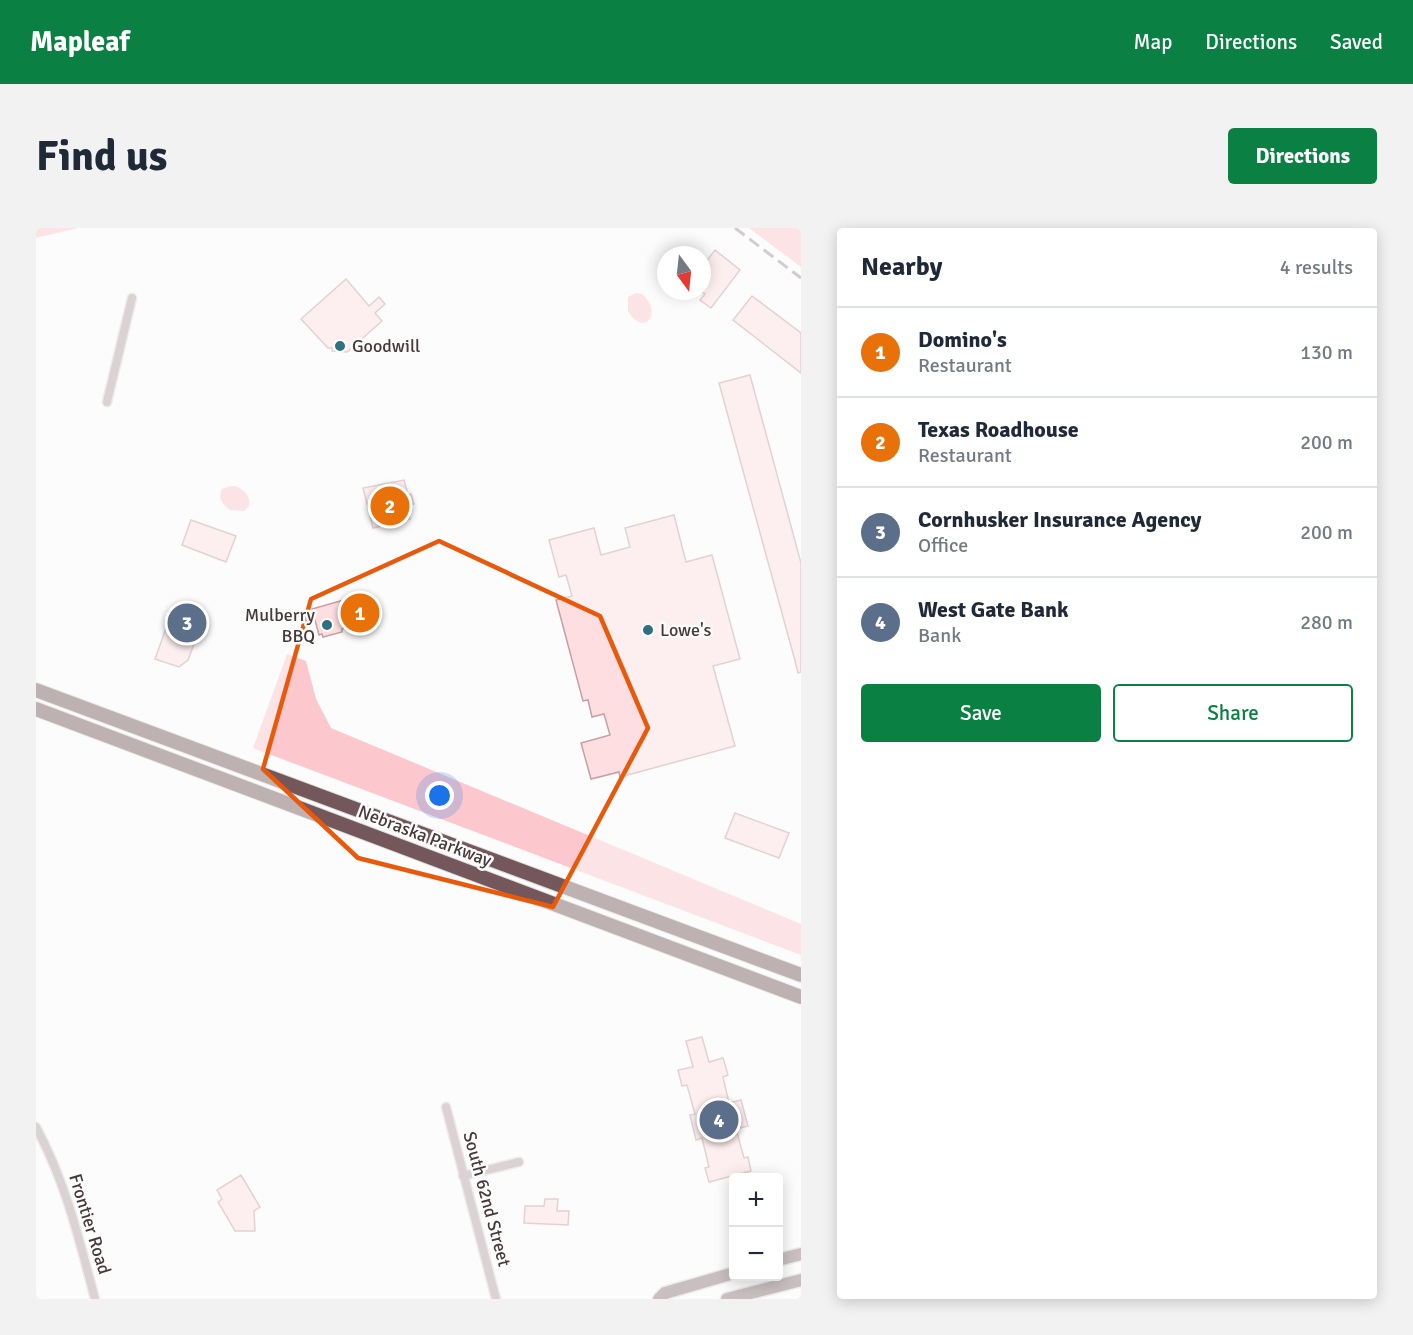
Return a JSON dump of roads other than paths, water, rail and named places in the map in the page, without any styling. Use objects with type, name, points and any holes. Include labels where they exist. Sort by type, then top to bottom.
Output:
[{"type":"main road","name":"Nebraska Parkway","points":[[36,690],[801,975]]},
{"type":"main road","name":"Nebraska Parkway","points":[[36,709],[801,997]]},
{"type":"main road","points":[[783,1259],[801,1254]]},
{"type":"main road","points":[[659,1299],[665,1293],[729,1274]]},
{"type":"main road","points":[[727,1299],[801,1280]]},
{"type":"street","points":[[106,402],[132,298]]},
{"type":"street","name":"South 62nd Street","points":[[446,1107],[496,1299]]},
{"type":"street","name":"Frontier Road","points":[[36,1127],[70,1204],[95,1299]]},
{"type":"street","points":[[463,1176],[519,1162]]},
{"type":"railway","points":[[735,228],[801,278]]},
{"type":"place","name":"Goodwill","points":[[340,346]]},
{"type":"place","name":"Texas Roadhouse","points":[[390,506]]},
{"type":"place","name":"Domino's","points":[[360,613]]},
{"type":"place","name":"Cornhusker Insurance Agency","points":[[187,623]]},
{"type":"place","name":"Mulberry BBQ","points":[[327,625]]},
{"type":"place","name":"Lowe's","points":[[648,630]]},
{"type":"place","name":"West Gate Bank","points":[[719,1120]]}]
